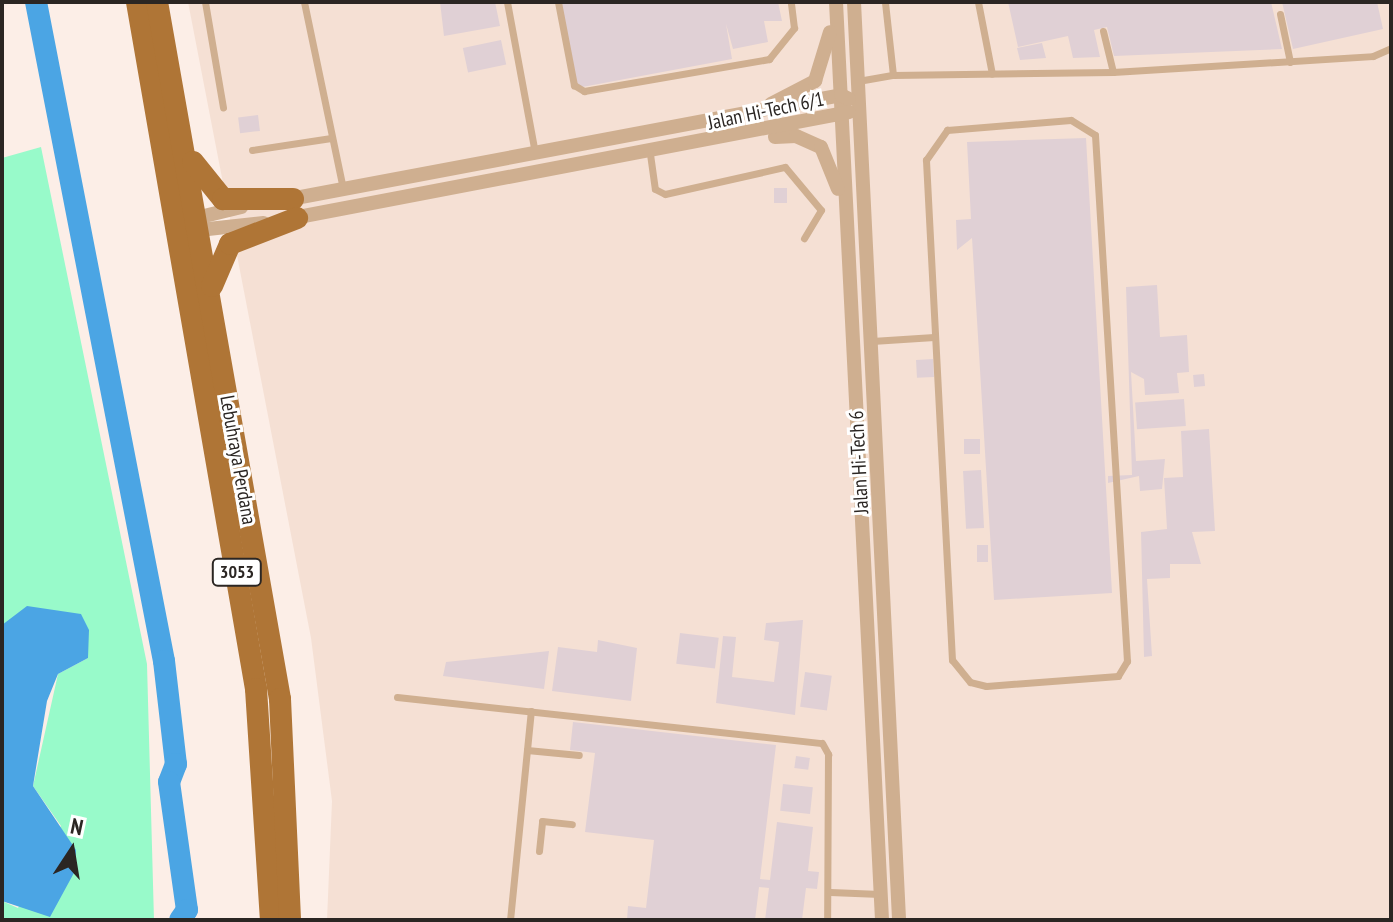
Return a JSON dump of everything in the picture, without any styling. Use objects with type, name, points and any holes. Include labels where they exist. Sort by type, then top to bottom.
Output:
[{"type":"main road","name":"Lebuhraya Perdana","points":[[137,2],[209,299],[280,699],[290,920]]},
{"type":"main road","name":"Lebuhraya Perdana","points":[[157,2],[177,111],[256,689],[271,920]]},
{"type":"main road","points":[[177,111],[207,187],[240,203],[295,208]]},
{"type":"main road","points":[[209,299],[230,244],[295,208]]},
{"type":"street","name":"Jalan Hi-Tech 6","points":[[835,2],[882,920]]},
{"type":"street","points":[[722,122],[815,81],[828,57],[835,2]]},
{"type":"street","name":"Jalan Hi-Tech 6","points":[[854,2],[899,920]]},
{"type":"street","name":"Jalan Hi-Tech 6/1","points":[[295,208],[343,189],[722,122],[841,95],[860,104]]},
{"type":"street","name":"Jalan Hi-Tech 6/1","points":[[191,225],[650,154],[842,116],[860,104]]},
{"type":"street","points":[[725,140],[796,136],[821,147],[836,174],[849,245]]},
{"type":"lane","points":[[205,2],[223,107]]},
{"type":"lane","points":[[304,2],[343,189]]},
{"type":"lane","points":[[507,2],[535,156]]},
{"type":"lane","points":[[558,2],[574,85],[584,91],[769,59],[794,28],[791,2]]},
{"type":"lane","points":[[885,2],[893,75]]},
{"type":"lane","points":[[978,2],[992,74]]},
{"type":"lane","points":[[1280,14],[1290,62]]},
{"type":"lane","points":[[1103,31],[1113,72]]},
{"type":"lane","points":[[858,81],[893,75],[1113,72],[1290,62],[1391,48]]},
{"type":"lane","points":[[1071,120],[1090,127],[1127,661],[1118,676],[986,686],[954,668],[934,337],[926,160],[936,135],[1071,120]]},
{"type":"lane","points":[[252,150],[331,138]]},
{"type":"lane","points":[[650,154],[655,189],[665,194],[785,167],[821,210],[804,238]]},
{"type":"lane","points":[[872,341],[934,337]]},
{"type":"lane","points":[[397,697],[822,743],[828,754],[830,892],[827,920]]},
{"type":"lane","points":[[510,920],[531,711]]},
{"type":"lane","points":[[527,750],[579,755]]},
{"type":"lane","points":[[539,851],[542,821],[572,824]]},
{"type":"lane","points":[[830,892],[883,894]]},
{"type":"shaded area","points":[[188,2],[1391,2],[1391,920],[327,920],[332,801],[311,638]]},
{"type":"green space","points":[[41,147],[147,664],[154,920],[2,920],[2,901],[18,908],[61,826],[33,786],[58,674],[88,658],[2,625],[2,158]]},
{"type":"water","points":[[27,606],[81,614],[89,630],[88,658],[58,674],[47,701],[33,786],[76,850],[75,871],[50,917],[2,901],[2,625]]},
{"type":"building","points":[[440,2],[495,2],[500,26],[444,36]]},
{"type":"building","points":[[561,2],[778,2],[782,21],[764,21],[768,42],[733,49],[726,24],[732,59],[577,88]]},
{"type":"building","points":[[1008,2],[1271,2],[1282,49],[1114,56],[1107,27],[1094,30],[1100,57],[1073,58],[1068,36],[1018,47]]},
{"type":"building","points":[[1282,2],[1377,2],[1383,29],[1293,49]]},
{"type":"building","points":[[501,40],[506,64],[468,73],[463,48]]},
{"type":"building","points":[[1042,43],[1046,58],[1020,60],[1017,48]]},
{"type":"building","points":[[258,115],[260,131],[240,133],[238,117]]},
{"type":"building","points":[[1086,138],[1112,593],[994,600],[972,238],[957,250],[956,220],[971,219],[967,142]]},
{"type":"building","points":[[774,188],[787,188],[787,203],[774,203]]},
{"type":"building","points":[[1157,285],[1160,337],[1187,335],[1189,372],[1177,373],[1179,393],[1145,395],[1144,379],[1131,372],[1136,461],[1165,459],[1162,489],[1140,491],[1139,476],[1108,483],[1108,476],[1132,475],[1126,287]]},
{"type":"building","points":[[933,359],[934,377],[917,378],[916,360]]},
{"type":"building","points":[[1204,374],[1205,386],[1194,387],[1193,375]]},
{"type":"building","points":[[1184,399],[1186,426],[1137,429],[1135,402]]},
{"type":"building","points":[[1209,429],[1215,531],[1192,532],[1201,564],[1170,564],[1170,578],[1147,579],[1152,656],[1144,657],[1141,532],[1167,529],[1164,478],[1183,477],[1181,431]]},
{"type":"building","points":[[964,439],[980,439],[980,454],[964,454]]},
{"type":"building","points":[[981,470],[984,528],[966,529],[963,471]]},
{"type":"building","points":[[977,545],[988,545],[988,562],[977,562]]},
{"type":"building","points":[[803,620],[795,715],[716,703],[723,636],[736,637],[732,677],[774,682],[779,642],[764,640],[766,623]]},
{"type":"building","points":[[680,633],[719,638],[715,669],[676,664]]},
{"type":"building","points":[[598,640],[637,648],[631,701],[552,691],[558,647],[597,652]]},
{"type":"building","points":[[549,651],[544,689],[443,676],[446,662]]},
{"type":"building","points":[[805,672],[832,676],[827,710],[800,707]]},
{"type":"building","points":[[573,722],[776,745],[760,879],[770,880],[777,822],[813,827],[808,871],[819,872],[817,889],[806,888],[802,920],[765,920],[769,888],[759,887],[755,920],[627,920],[628,906],[646,908],[654,840],[585,832],[595,753],[570,750]]},
{"type":"building","points":[[796,756],[810,758],[808,770],[794,768]]},
{"type":"building","points":[[783,784],[813,787],[810,814],[780,811]]},
{"type":"waterway","points":[[36,2],[164,661],[176,764],[169,782],[187,910],[180,920]]}]
